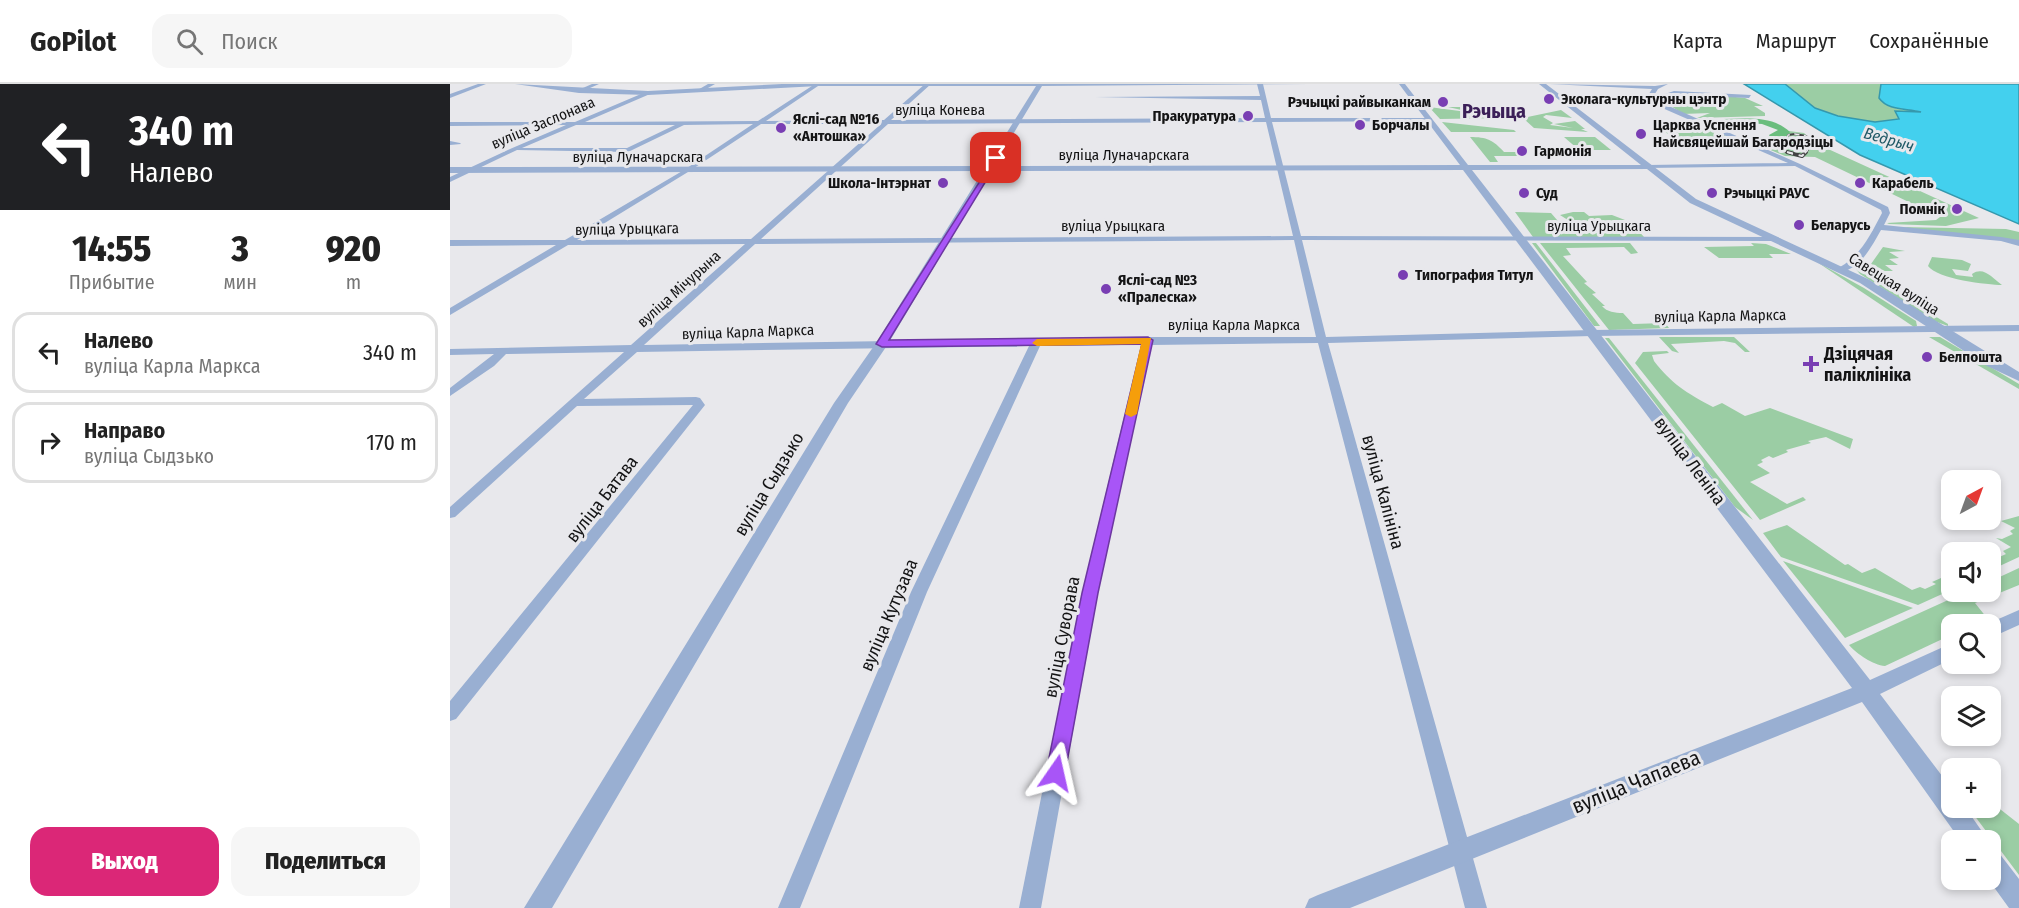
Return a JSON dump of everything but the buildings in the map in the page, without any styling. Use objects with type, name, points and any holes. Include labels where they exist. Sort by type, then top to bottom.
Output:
[{"type":"street","points":[[450,96],[483,84]]},
{"type":"street","points":[[518,84],[579,91],[648,93],[818,84],[1306,84]]},
{"type":"street","points":[[579,91],[596,84]]},
{"type":"street","points":[[699,91],[712,84]]},
{"type":"street","points":[[450,312],[686,171],[818,84]]},
{"type":"street","name":"вуліца Мічурына","points":[[450,514],[927,84]]},
{"type":"street","name":"вуліца Сыдзько","points":[[537,908],[834,413],[882,344],[1040,84]]},
{"type":"street","name":"вуліца Калініна","points":[[1260,84],[1322,340],[1476,908]]},
{"type":"street","name":"вуліца Леніна","points":[[1402,84],[1866,691],[1968,830]]},
{"type":"street","name":"Савецкая вуліца","points":[[1542,84],[1693,201],[1843,269],[2019,377]]},
{"type":"street","points":[[1552,84],[1656,88],[1665,84]]},
{"type":"street","points":[[1656,88],[1650,99],[1659,104],[1879,203],[1886,213],[1853,264],[1843,269]]},
{"type":"street","name":"вуліца Заслонава","points":[[450,180],[512,150],[648,93]]},
{"type":"street","points":[[1659,104],[1664,96],[1674,93],[1749,96]]},
{"type":"street","points":[[1098,97],[1262,98]]},
{"type":"street","name":"вуліца Конева","points":[[450,124],[1430,119]]},
{"type":"street","points":[[512,150],[628,150],[684,123]]},
{"type":"street","points":[[450,143],[458,144]]},
{"type":"street","name":"вуліца Луначарскага","points":[[450,170],[832,171],[1798,165]]},
{"type":"street","points":[[1878,227],[2001,239],[2019,243]]},
{"type":"street","name":"вуліца Урыцкага","points":[[450,243],[1297,238],[1777,239]]},
{"type":"street","name":"вуліца Карла Маркса","points":[[450,352],[2019,328]]},
{"type":"street","name":"вуліца Суворава","points":[[1030,908],[1090,593],[1148,340]]},
{"type":"street","name":"вуліца Кутузава","points":[[789,908],[919,592],[1036,343]]},
{"type":"street","points":[[450,393],[490,364],[502,352]]},
{"type":"street","name":"вуліца Батава","points":[[450,714],[699,405],[696,400],[573,403]]},
{"type":"street","points":[[2001,626],[2019,617]]},
{"type":"street","name":"вуліца Чапаева","points":[[1318,908],[1866,691],[1941,655]]},
{"type":"street","points":[[2001,876],[2019,900]]},
{"type":"green space","points":[[1785,84],[1881,84],[1879,98],[1883,102],[1899,109],[1923,112],[1895,111],[1899,119],[1879,123],[1845,119],[1815,108]]},
{"type":"green space","points":[[1690,95],[1726,100],[1716,95],[1745,98],[1763,106],[1754,106],[1765,113],[1765,116],[1697,118],[1710,113],[1683,114],[1671,106],[1689,105],[1682,99]]},
{"type":"green space","points":[[1429,107],[1475,113],[1448,107],[1495,107],[1492,108],[1502,118],[1440,119]]},
{"type":"green space","points":[[1561,110],[1572,118],[1546,115],[1543,117],[1553,123],[1550,125],[1573,128],[1554,124],[1575,121],[1585,129],[1581,129],[1588,132],[1534,128],[1523,118]]},
{"type":"green space","points":[[1723,119],[1767,120],[1790,132],[1787,136],[1789,140],[1783,142],[1771,139],[1769,135],[1778,130],[1762,124],[1731,122]]},
{"type":"green space","points":[[1442,122],[1514,130],[1516,132],[1451,132]]},
{"type":"green space","points":[[1679,126],[1715,131],[1731,138],[1673,137],[1660,129],[1683,129]]},
{"type":"green space","points":[[1789,131],[1804,133],[1815,143],[1979,218],[1946,226],[1889,224],[1887,223],[1936,220],[1940,217],[1815,157],[1785,156],[1754,143],[1770,136],[1771,139],[1787,136]]},
{"type":"green space","points":[[1470,137],[1485,139],[1493,142],[1504,152],[1520,152],[1523,156],[1494,156],[1498,162],[1490,162]]},
{"type":"green space","points":[[1564,137],[1595,137],[1611,150],[1579,150]]},
{"type":"green space","points":[[1515,212],[1551,213],[1564,228],[1557,228],[1561,233],[1612,233],[1617,232],[1613,228],[1635,227],[1644,237],[1533,237]]},
{"type":"green space","points":[[1584,212],[1589,216],[1612,215],[1625,220],[1571,222],[1560,215]]},
{"type":"green space","points":[[1899,227],[2006,229],[2019,232],[2019,241]]},
{"type":"green space","points":[[1532,243],[1536,243],[1600,326],[1594,326]]},
{"type":"green space","points":[[1540,243],[1630,243],[1638,253],[1631,254],[1624,247],[1566,248],[1571,255],[1563,256],[1587,282],[1584,283],[1596,293],[1592,294],[1605,306],[1602,306],[1606,310],[1623,313],[1633,324],[1665,323],[1669,328],[1609,330]]},
{"type":"green space","points":[[1751,243],[1766,244],[1791,254],[1769,254],[1773,258],[1719,258],[1704,247],[1754,246]]},
{"type":"green space","points":[[1883,247],[1905,251],[1889,252],[1899,258],[1889,259],[1898,265],[1885,265],[1893,271],[1882,271],[1871,264]]},
{"type":"green space","points":[[1932,257],[1962,260],[1971,264],[1968,271],[1952,269],[1956,275],[1973,277],[1972,274],[1980,271],[2002,285],[1952,278],[1933,271],[1928,266]]},
{"type":"green space","points":[[1817,262],[1916,321],[1917,326],[1914,327]]},
{"type":"green space","points":[[1855,268],[1948,326],[1934,321],[1860,274]]},
{"type":"green space","points":[[1659,337],[1734,337],[1750,352],[1745,352],[1735,343],[1724,341],[1671,344],[1679,353],[1672,351]]},
{"type":"green space","points":[[1929,337],[1940,337],[2019,384],[2019,389]]},
{"type":"green space","points":[[1605,338],[1609,338],[1753,520],[1735,507]]},
{"type":"green space","points":[[1667,351],[1669,353],[1652,355],[1654,361],[1667,376],[1694,397],[1713,407],[1722,403],[1745,416],[1770,408],[1853,439],[1850,449],[1826,437],[1808,441],[1811,443],[1786,450],[1788,452],[1773,458],[1769,456],[1761,460],[1763,462],[1757,465],[1770,473],[1750,482],[1787,504],[1803,497],[1806,500],[1760,520],[1635,363],[1643,352]]},
{"type":"green space","points":[[2019,516],[2019,557],[2001,565],[2001,556],[2006,554],[2003,551],[2011,547],[1996,538],[2002,539],[2013,534],[2010,531],[2015,528],[2001,521]]},
{"type":"green space","points":[[1787,525],[1845,565],[1848,564],[1862,573],[1875,568],[1912,590],[1920,587],[1925,589],[1936,584],[1932,582],[1941,578],[1941,595],[1918,605],[1781,557],[1763,533]]},
{"type":"green space","points":[[1783,561],[1913,608],[1845,638]]},
{"type":"green space","points":[[2019,568],[2019,585],[2001,592],[2001,576]]},
{"type":"green space","points":[[1944,602],[1977,602],[1975,603],[1984,614],[1941,614],[1941,640],[1885,666],[1875,664],[1849,645]]},
{"type":"green space","points":[[2001,810],[2019,824],[2019,875],[2001,851],[2001,830],[1985,830],[1976,818],[2001,818]]},
{"type":"water","name":"Ведрыч","points":[[1744,84],[1785,84],[1815,108],[1838,116],[1875,122],[1899,119],[1895,111],[1921,112],[1887,105],[1879,98],[1881,84],[2019,84],[2019,224],[1860,155]]},
{"type":"railway","points":[[1792,147],[1767,145],[1761,142],[1787,142],[1788,135],[1795,134],[1806,136],[1815,143],[1800,146]]},
{"type":"railway","points":[[1787,152],[1802,156],[1808,150],[1800,146]]},
{"type":"railway","points":[[1792,147],[1800,146]]},
{"type":"railway","points":[[1792,147],[1800,146]]},
{"type":"railway","points":[[1792,147],[1784,148],[1783,151],[1793,154]]},
{"type":"slow traffic","points":[[1037,343],[1148,340],[1131,414]]},
{"type":"place","name":"Эколага-культурны цэнтр","points":[[1549,99]]},
{"type":"place","name":"Рэчыцкі райвыканкам","points":[[1443,102]]},
{"type":"place","name":"Пракуратура","points":[[1248,116]]},
{"type":"place","name":"Борчалы","points":[[1360,125]]},
{"type":"place","name":"Яслі-сад №16 «Антошка»","points":[[781,128]]},
{"type":"place","name":"Царква Успення Найсвяцейшай Багародзіцы","points":[[1641,134]]},
{"type":"place","name":"Гармонія","points":[[1522,151]]},
{"type":"place","name":"Школа-Інтэрнат","points":[[943,183]]},
{"type":"place","name":"Карабель","points":[[1860,183]]},
{"type":"place","name":"Суд","points":[[1524,193]]},
{"type":"place","name":"Рэчыцкі РАУС","points":[[1712,193]]},
{"type":"place","name":"Помнік","points":[[1957,209]]},
{"type":"place","name":"Беларусь","points":[[1799,225]]},
{"type":"place","name":"Типография Титул","points":[[1403,275]]},
{"type":"place","name":"Яслі-сад №3 «Пралеска»","points":[[1106,289]]},
{"type":"place","name":"Белпошта","points":[[1927,357]]},
{"type":"place","name":"Дзіцячая паліклініка","points":[[1811,364]]},
{"type":"district","name":"Рэчыца","points":[[1494,111]]},
{"type":"route","points":[[996,158],[882,344],[1148,340],[1090,593],[1056,773]]}]
